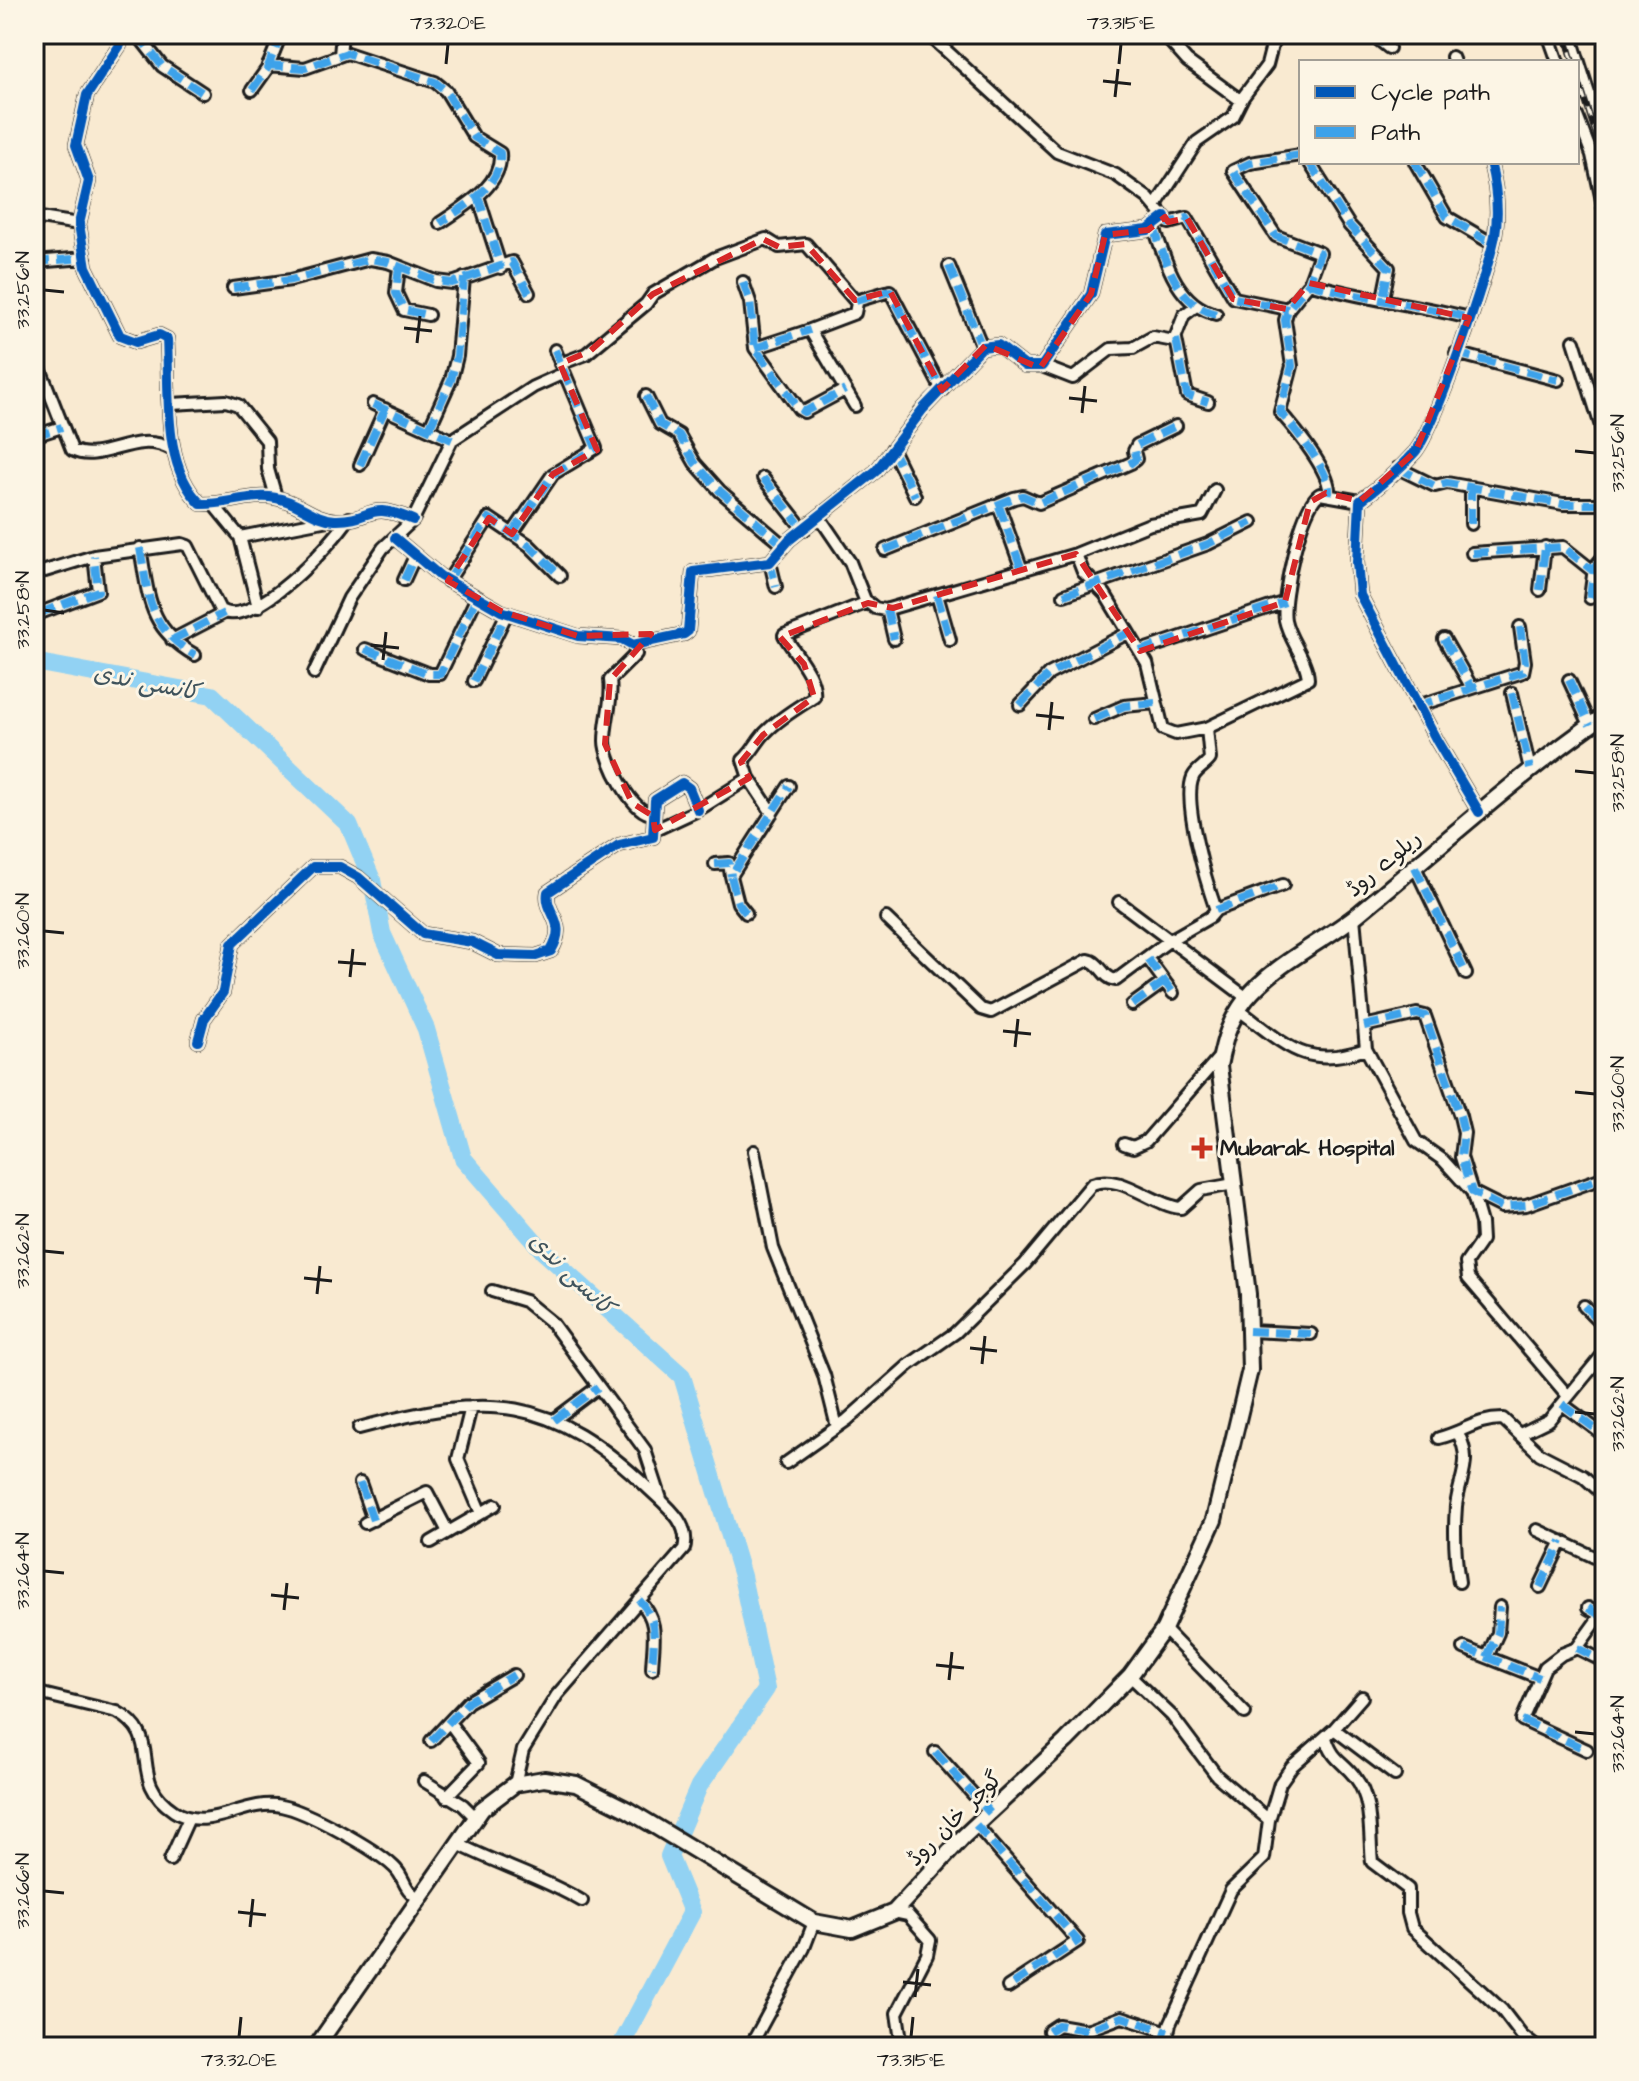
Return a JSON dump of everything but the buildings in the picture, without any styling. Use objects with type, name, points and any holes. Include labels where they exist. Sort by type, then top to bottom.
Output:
[{"type":"main road","name":"ریلوے روڈ","points":[[1220,1060],[1225,1031],[1243,1004],[1354,917],[1530,769],[1605,715]]},
{"type":"main road","name":"گوجر خان روڈ","points":[[515,1784],[544,1779],[576,1784],[628,1810],[814,1922],[852,1929],[894,1912],[976,1825],[1130,1676],[1164,1629],[1214,1520],[1250,1370],[1249,1331],[1220,1060]]},
{"type":"main road","points":[[316,2047],[476,1818],[515,1784]]},
{"type":"street","points":[[122,34],[120,45],[87,95],[76,140],[77,152],[89,181],[79,224],[85,258],[97,294],[120,336],[136,342],[165,336],[171,449],[194,497],[201,504],[249,497],[276,497],[330,519]]},
{"type":"street","points":[[137,34],[162,66],[203,93]]},
{"type":"street","points":[[252,90],[268,65],[281,34]]},
{"type":"street","points":[[340,55],[342,34]]},
{"type":"street","points":[[928,34],[1057,152],[1108,170],[1156,205],[1169,223],[1187,218],[1234,298],[1288,309]]},
{"type":"street","points":[[1163,34],[1187,61],[1240,100]]},
{"type":"street","points":[[1156,205],[1197,142],[1233,117],[1240,100],[1267,65],[1275,34]]},
{"type":"street","points":[[1371,34],[1389,48]]},
{"type":"street","points":[[1548,34],[1557,60]]},
{"type":"street","points":[[1570,34],[1578,60]]},
{"type":"street","points":[[268,65],[305,68],[347,53],[435,82],[446,91],[470,133],[500,153],[498,172],[478,196],[440,223]]},
{"type":"street","points":[[1579,62],[1605,144]]},
{"type":"street","points":[[1579,121],[1592,155],[1605,214]]},
{"type":"street","points":[[1299,155],[1250,163],[1233,171],[1276,236],[1320,253],[1309,283],[1288,309],[1284,330],[1292,366],[1280,412],[1323,470],[1330,485],[1329,494]]},
{"type":"street","points":[[1310,164],[1349,225],[1389,268],[1383,298]]},
{"type":"street","points":[[1416,164],[1447,217],[1493,244]]},
{"type":"street","points":[[1479,812],[1417,706],[1360,595],[1357,562],[1360,501],[1416,451],[1430,425],[1469,318],[1493,244],[1497,210],[1490,164]]},
{"type":"street","points":[[478,196],[501,268]]},
{"type":"street","points":[[34,217],[79,224]]},
{"type":"street","points":[[1042,366],[1088,300],[1105,235],[1154,227],[1165,217]]},
{"type":"street","points":[[1154,227],[1165,262],[1196,306],[1216,314]]},
{"type":"street","points":[[314,673],[349,598],[383,548],[413,520],[452,440],[590,351],[646,304],[653,294],[715,258],[763,239],[785,247],[806,244],[856,301],[855,313],[755,348]]},
{"type":"street","points":[[34,262],[85,258]]},
{"type":"street","points":[[233,288],[291,280],[370,259],[436,281],[452,283],[512,262],[529,293]]},
{"type":"street","points":[[949,266],[982,347]]},
{"type":"street","points":[[399,267],[396,293],[404,310],[428,315]]},
{"type":"street","points":[[429,429],[451,380],[457,356],[464,278]]},
{"type":"street","points":[[743,282],[750,302],[755,348],[802,411],[845,390]]},
{"type":"street","points":[[1309,283],[1339,293],[1383,298],[1469,318]]},
{"type":"street","points":[[856,301],[890,291],[942,390]]},
{"type":"street","points":[[1196,306],[1184,315],[1176,339],[1187,395],[1208,402]]},
{"type":"street","points":[[810,330],[855,406]]},
{"type":"street","points":[[395,538],[448,581],[477,597],[507,613],[578,636],[622,639],[633,645],[688,631],[693,572],[770,562],[783,545],[876,471],[942,390],[982,347],[998,345],[1025,366],[1042,366],[1073,378],[1111,349],[1133,348],[1153,337],[1176,339]]},
{"type":"street","points":[[1574,341],[1605,439]]},
{"type":"street","points":[[512,534],[553,474],[596,448],[555,350]]},
{"type":"street","points":[[34,353],[70,447],[80,455],[142,441],[171,449]]},
{"type":"street","points":[[1456,353],[1558,380]]},
{"type":"street","points":[[646,396],[660,424],[679,435],[695,463],[720,491],[783,545]]},
{"type":"street","points":[[171,404],[226,401],[238,405],[267,441],[268,469],[276,497]]},
{"type":"street","points":[[373,404],[452,440]]},
{"type":"street","points":[[360,465],[385,409]]},
{"type":"street","points":[[885,550],[1023,496],[1039,503],[1054,499],[1131,463],[1136,459],[1134,451],[1137,445],[1176,426]]},
{"type":"street","points":[[35,433],[62,427]]},
{"type":"street","points":[[892,449],[915,496]]},
{"type":"street","points":[[1398,468],[1435,486],[1447,483],[1563,504],[1605,504]]},
{"type":"street","points":[[763,478],[804,530]]},
{"type":"street","points":[[1471,487],[1471,524]]},
{"type":"street","points":[[772,813],[749,778],[743,760],[755,750],[763,735],[816,695],[804,664],[784,635],[868,602],[887,609],[1076,554],[1150,524],[1202,515],[1215,490]]},
{"type":"street","points":[[1076,554],[1083,572],[1105,594],[1147,663],[1159,723],[1168,733],[1207,728],[1308,679],[1289,635],[1285,602],[1306,511],[1314,497],[1329,494],[1360,501]]},
{"type":"street","points":[[213,504],[240,537],[258,607]]},
{"type":"street","points":[[999,506],[1022,570]]},
{"type":"street","points":[[240,537],[349,518],[382,509],[413,520]]},
{"type":"street","points":[[172,640],[224,613],[234,614],[258,607],[310,565],[349,518]]},
{"type":"street","points":[[448,581],[489,518],[560,576]]},
{"type":"street","points":[[820,518],[850,562],[868,602]]},
{"type":"street","points":[[1064,595],[1208,544],[1252,522]]},
{"type":"street","points":[[45,571],[94,556],[170,543],[188,546],[224,613]]},
{"type":"street","points":[[1540,590],[1545,547]]},
{"type":"street","points":[[140,548],[155,620],[172,640],[195,655]]},
{"type":"street","points":[[1472,553],[1565,548],[1593,571]]},
{"type":"street","points":[[1590,598],[1593,571],[1605,555]]},
{"type":"street","points":[[40,613],[98,591],[94,556]]},
{"type":"street","points":[[404,580],[415,556]]},
{"type":"street","points":[[770,562],[776,587]]},
{"type":"street","points":[[937,595],[950,640]]},
{"type":"street","points":[[365,649],[429,674],[440,674],[477,597]]},
{"type":"street","points":[[1140,651],[1285,602]]},
{"type":"street","points":[[887,609],[894,639]]},
{"type":"street","points":[[474,681],[507,613]]},
{"type":"street","points":[[1417,706],[1524,670],[1520,627]]},
{"type":"street","points":[[1020,705],[1049,674],[1128,633]]},
{"type":"street","points":[[1444,639],[1472,688]]},
{"type":"street","points":[[633,645],[636,654],[610,680],[612,695],[607,708],[605,744],[632,803],[644,814],[653,814]]},
{"type":"street","points":[[1569,680],[1590,725]]},
{"type":"street","points":[[1512,693],[1530,769]]},
{"type":"street","points":[[1094,719],[1124,706],[1156,703]]},
{"type":"street","points":[[1207,728],[1210,759],[1194,775],[1191,787],[1199,858],[1216,910]]},
{"type":"street","points":[[198,1041],[204,1019],[223,992],[232,944],[313,867],[340,867],[358,877],[423,934],[472,942],[498,955],[536,956],[551,951],[557,937],[558,919],[547,900],[548,892],[603,853],[621,844],[650,839],[655,830],[698,810],[749,778]]},
{"type":"street","points":[[655,830],[655,800],[682,783],[689,788],[698,810]]},
{"type":"street","points":[[731,876],[789,786]]},
{"type":"street","points":[[715,864],[729,863],[738,903],[746,913]]},
{"type":"street","points":[[1415,867],[1466,974]]},
{"type":"street","points":[[886,918],[981,1009],[991,1012],[1085,961],[1096,962],[1109,978],[1116,980],[1216,910],[1283,885]]},
{"type":"street","points":[[1119,902],[1170,940],[1306,1055],[1326,1059],[1366,1049]]},
{"type":"street","points":[[1354,917],[1366,1049],[1416,1141],[1443,1160],[1472,1192],[1502,1207],[1526,1205],[1605,1177]]},
{"type":"street","points":[[1148,959],[1173,993]]},
{"type":"street","points":[[1132,1005],[1164,982]]},
{"type":"street","points":[[1364,1026],[1417,1014],[1425,1016],[1460,1116],[1464,1133],[1461,1157],[1483,1233],[1466,1263],[1468,1278],[1565,1400],[1605,1436]]},
{"type":"street","points":[[1124,1144],[1133,1147],[1146,1141],[1220,1060]]},
{"type":"street","points":[[754,1151],[773,1248],[824,1375],[837,1427]]},
{"type":"street","points":[[786,1463],[837,1427],[909,1365],[955,1333],[1025,1264],[1092,1184],[1103,1180],[1118,1183],[1181,1208],[1201,1190],[1234,1184]]},
{"type":"street","points":[[492,1291],[525,1301],[543,1312],[645,1450],[662,1501]]},
{"type":"street","points":[[1584,1306],[1605,1327]]},
{"type":"street","points":[[1249,1331],[1311,1334]]},
{"type":"street","points":[[1520,1434],[1549,1420],[1605,1352]]},
{"type":"street","points":[[554,1420],[598,1387]]},
{"type":"street","points":[[471,1407],[458,1459],[480,1511]]},
{"type":"street","points":[[359,1428],[395,1418],[471,1407],[516,1407],[554,1420],[597,1443],[673,1511],[687,1538],[684,1549],[557,1695],[523,1750],[515,1784]]},
{"type":"street","points":[[1439,1438],[1458,1433],[1481,1419],[1503,1419],[1540,1454],[1583,1476],[1605,1496]]},
{"type":"street","points":[[1458,1433],[1468,1452],[1456,1505],[1455,1558],[1459,1582]]},
{"type":"street","points":[[360,1483],[369,1522],[427,1492],[447,1530]]},
{"type":"street","points":[[431,1542],[495,1505]]},
{"type":"street","points":[[1537,1530],[1605,1562]]},
{"type":"street","points":[[1540,1587],[1562,1541]]},
{"type":"street","points":[[639,1600],[650,1613],[654,1626],[652,1669]]},
{"type":"street","points":[[1487,1657],[1498,1633],[1500,1607]]},
{"type":"street","points":[[1587,1750],[1522,1720],[1540,1678],[1553,1659],[1577,1648],[1604,1614],[1588,1608]]},
{"type":"street","points":[[1164,1629],[1245,1713]]},
{"type":"street","points":[[1464,1648],[1540,1678]]},
{"type":"street","points":[[1577,1648],[1605,1662]]},
{"type":"street","points":[[431,1741],[468,1702],[514,1675]]},
{"type":"street","points":[[1130,1676],[1172,1716],[1217,1776],[1269,1820]]},
{"type":"street","points":[[34,1692],[117,1712],[130,1719],[142,1736],[150,1789],[163,1804],[189,1818],[212,1818],[266,1804],[302,1812],[394,1867],[406,1890],[420,1899]]},
{"type":"street","points":[[1165,2047],[1168,2032],[1231,1890],[1264,1858],[1269,1820],[1280,1783],[1292,1766],[1326,1738],[1362,1697]]},
{"type":"street","points":[[446,1797],[479,1763],[449,1722]]},
{"type":"street","points":[[1334,1729],[1395,1775]]},
{"type":"street","points":[[1326,1738],[1332,1756],[1357,1779],[1371,1822],[1372,1862],[1408,1889],[1412,1928],[1502,2010],[1522,2036],[1536,2047]]},
{"type":"street","points":[[935,1752],[990,1813]]},
{"type":"street","points":[[424,1781],[463,1805],[476,1818]]},
{"type":"street","points":[[170,1860],[189,1818]]},
{"type":"street","points":[[976,1825],[1078,1941],[1008,1987]]},
{"type":"street","points":[[458,1844],[501,1865],[542,1878],[582,1901]]},
{"type":"street","points":[[894,1912],[908,1915],[930,1940],[927,1955],[897,2013],[902,2047]]},
{"type":"street","points":[[750,2047],[798,1960],[814,1922]]},
{"type":"street","points":[[1049,2031],[1058,2025],[1087,2030],[1122,2017],[1168,2032]]},
{"type":"highlighted area","points":[[1165,217],[1168,222],[1187,218],[1233,299],[1287,309],[1309,283],[1469,318],[1416,451],[1360,501],[1326,493],[1310,502],[1285,602],[1140,651],[1076,554],[893,608],[868,603],[780,637],[804,664],[814,697],[763,735],[741,762],[749,778],[655,830],[653,816],[632,803],[605,744],[610,680],[651,634],[578,636],[501,611],[448,581],[489,518],[512,534],[553,474],[597,450],[560,364],[590,351],[653,294],[763,239],[779,247],[806,244],[855,300],[890,291],[942,390],[986,345],[1040,368],[1091,294],[1105,235],[1148,230]]},
{"type":"waterway","name":"کانسی ندی","points":[[34,662],[212,695],[349,825],[372,880],[382,933],[426,1029],[463,1158],[544,1252],[682,1376],[742,1576],[766,1689],[699,1786],[669,1856],[692,1912],[620,2047]]},
{"type":"railway","points":[[1565,34],[1572,60]]},
{"type":"railway","points":[[1579,81],[1605,164]]},
{"type":"marked path","points":[[137,34],[162,66],[203,93]]},
{"type":"marked path","points":[[252,90],[267,69],[281,34]]},
{"type":"marked path","points":[[1371,34],[1389,48]]},
{"type":"marked path","points":[[268,65],[305,68],[347,53],[435,82],[446,91],[474,137],[500,153],[495,176],[488,185],[470,203],[440,223]]},
{"type":"marked path","points":[[1299,155],[1250,163],[1233,171],[1276,236],[1320,253],[1309,283],[1288,309],[1285,320],[1292,366],[1280,412],[1319,463],[1329,494]]},
{"type":"marked path","points":[[1310,164],[1349,225],[1389,268],[1383,298]]},
{"type":"marked path","points":[[1416,164],[1447,217],[1493,244]]},
{"type":"marked path","points":[[478,196],[501,268]]},
{"type":"marked path","points":[[1165,217],[1169,223],[1187,218],[1234,298],[1288,309]]},
{"type":"marked path","points":[[1154,227],[1174,280],[1191,301],[1216,314]]},
{"type":"marked path","points":[[34,262],[85,258]]},
{"type":"marked path","points":[[233,288],[291,280],[370,259],[388,262],[436,281],[452,283],[512,262],[529,293]]},
{"type":"marked path","points":[[949,266],[982,347]]},
{"type":"marked path","points":[[399,267],[396,293],[404,310],[428,315]]},
{"type":"marked path","points":[[429,429],[451,380],[457,356],[464,278]]},
{"type":"marked path","points":[[743,282],[750,302],[755,348],[799,409],[804,412],[845,390]]},
{"type":"marked path","points":[[1309,283],[1469,318]]},
{"type":"marked path","points":[[856,301],[890,291],[942,390]]},
{"type":"marked path","points":[[755,348],[810,330]]},
{"type":"marked path","points":[[1176,339],[1187,395],[1208,402]]},
{"type":"marked path","points":[[512,534],[553,474],[596,448],[555,350]]},
{"type":"marked path","points":[[1456,353],[1558,380]]},
{"type":"marked path","points":[[646,396],[660,424],[679,435],[695,463],[720,491],[783,545]]},
{"type":"marked path","points":[[373,404],[452,440]]},
{"type":"marked path","points":[[360,465],[385,409]]},
{"type":"marked path","points":[[885,550],[1014,498],[1023,496],[1039,503],[1131,463],[1136,459],[1134,451],[1137,445],[1176,426]]},
{"type":"marked path","points":[[34,436],[62,427]]},
{"type":"marked path","points":[[892,449],[915,496]]},
{"type":"marked path","points":[[1398,468],[1435,486],[1447,483],[1563,504],[1605,504]]},
{"type":"marked path","points":[[763,478],[804,530]]},
{"type":"marked path","points":[[1471,487],[1471,524]]},
{"type":"marked path","points":[[999,506],[1022,570]]},
{"type":"marked path","points":[[448,581],[489,518],[529,545],[560,576]]},
{"type":"marked path","points":[[1064,595],[1208,544],[1252,522]]},
{"type":"marked path","points":[[1540,590],[1545,547]]},
{"type":"marked path","points":[[1472,553],[1563,547],[1593,571]]},
{"type":"marked path","points":[[140,548],[149,596],[159,622],[168,634],[195,655]]},
{"type":"marked path","points":[[1590,598],[1594,568],[1605,555]]},
{"type":"marked path","points":[[40,613],[98,591],[94,556]]},
{"type":"marked path","points":[[404,580],[415,556]]},
{"type":"marked path","points":[[770,562],[776,587]]},
{"type":"marked path","points":[[937,595],[950,640]]},
{"type":"marked path","points":[[365,649],[429,674],[440,674],[477,597]]},
{"type":"marked path","points":[[1140,651],[1285,602]]},
{"type":"marked path","points":[[887,609],[894,639]]},
{"type":"marked path","points":[[172,640],[224,613]]},
{"type":"marked path","points":[[474,681],[507,613]]},
{"type":"marked path","points":[[1417,706],[1523,672],[1525,662],[1520,627]]},
{"type":"marked path","points":[[1020,705],[1049,674],[1128,633]]},
{"type":"marked path","points":[[1444,639],[1472,688]]},
{"type":"marked path","points":[[1569,680],[1590,725]]},
{"type":"marked path","points":[[1512,693],[1530,769]]},
{"type":"marked path","points":[[1094,719],[1124,706],[1156,703]]},
{"type":"marked path","points":[[746,913],[738,903],[731,876],[789,786]]},
{"type":"marked path","points":[[715,864],[729,863],[731,876]]},
{"type":"marked path","points":[[1415,867],[1466,974]]},
{"type":"marked path","points":[[1216,910],[1283,885]]},
{"type":"marked path","points":[[1148,959],[1173,993]]},
{"type":"marked path","points":[[1132,1005],[1164,982]]},
{"type":"marked path","points":[[1364,1026],[1417,1014],[1425,1016],[1460,1116],[1464,1133],[1461,1157],[1472,1192],[1502,1207],[1526,1205],[1605,1177]]},
{"type":"marked path","points":[[1584,1306],[1605,1327]]},
{"type":"marked path","points":[[1249,1331],[1311,1334]]},
{"type":"marked path","points":[[554,1420],[598,1387]]},
{"type":"marked path","points":[[1562,1404],[1605,1436]]},
{"type":"marked path","points":[[360,1483],[373,1520]]},
{"type":"marked path","points":[[1540,1587],[1562,1541]]},
{"type":"marked path","points":[[639,1600],[653,1624],[652,1669]]},
{"type":"marked path","points":[[1487,1657],[1498,1633],[1500,1607]]},
{"type":"marked path","points":[[1588,1608],[1605,1618]]},
{"type":"marked path","points":[[1464,1648],[1540,1678]]},
{"type":"marked path","points":[[1577,1648],[1605,1662]]},
{"type":"marked path","points":[[431,1741],[468,1702],[514,1675]]},
{"type":"marked path","points":[[1522,1720],[1587,1750]]},
{"type":"marked path","points":[[935,1752],[990,1813]]},
{"type":"marked path","points":[[976,1825],[1078,1941],[1008,1987]]},
{"type":"marked path","points":[[1049,2031],[1058,2025],[1087,2030],[1122,2017],[1168,2032]]},
{"type":"cycle path","points":[[122,34],[120,45],[87,95],[76,145],[89,181],[79,224],[86,267],[120,336],[136,342],[159,335],[167,339],[173,449],[188,488],[201,504],[267,497],[284,500],[327,519],[348,519],[386,511],[413,520]]},
{"type":"cycle path","points":[[1479,812],[1437,741],[1360,595],[1357,562],[1360,501],[1402,465],[1424,437],[1448,382],[1472,313],[1495,235],[1496,198],[1490,164]]},
{"type":"cycle path","points":[[395,538],[440,576],[501,611],[578,636],[622,639],[633,645],[684,634],[688,631],[693,572],[770,562],[789,540],[876,471],[923,409],[982,347],[998,345],[1025,366],[1042,366],[1091,294],[1105,235],[1148,230],[1165,217]]},
{"type":"cycle path","points":[[198,1041],[204,1019],[223,992],[232,944],[313,867],[340,867],[358,877],[423,934],[472,942],[498,955],[536,956],[551,951],[558,932],[549,906],[548,892],[619,845],[653,837],[655,800],[682,783],[689,788],[698,810]]},
{"type":"place","name":"Mubarak Hospital","points":[[1202,1148]]}]
